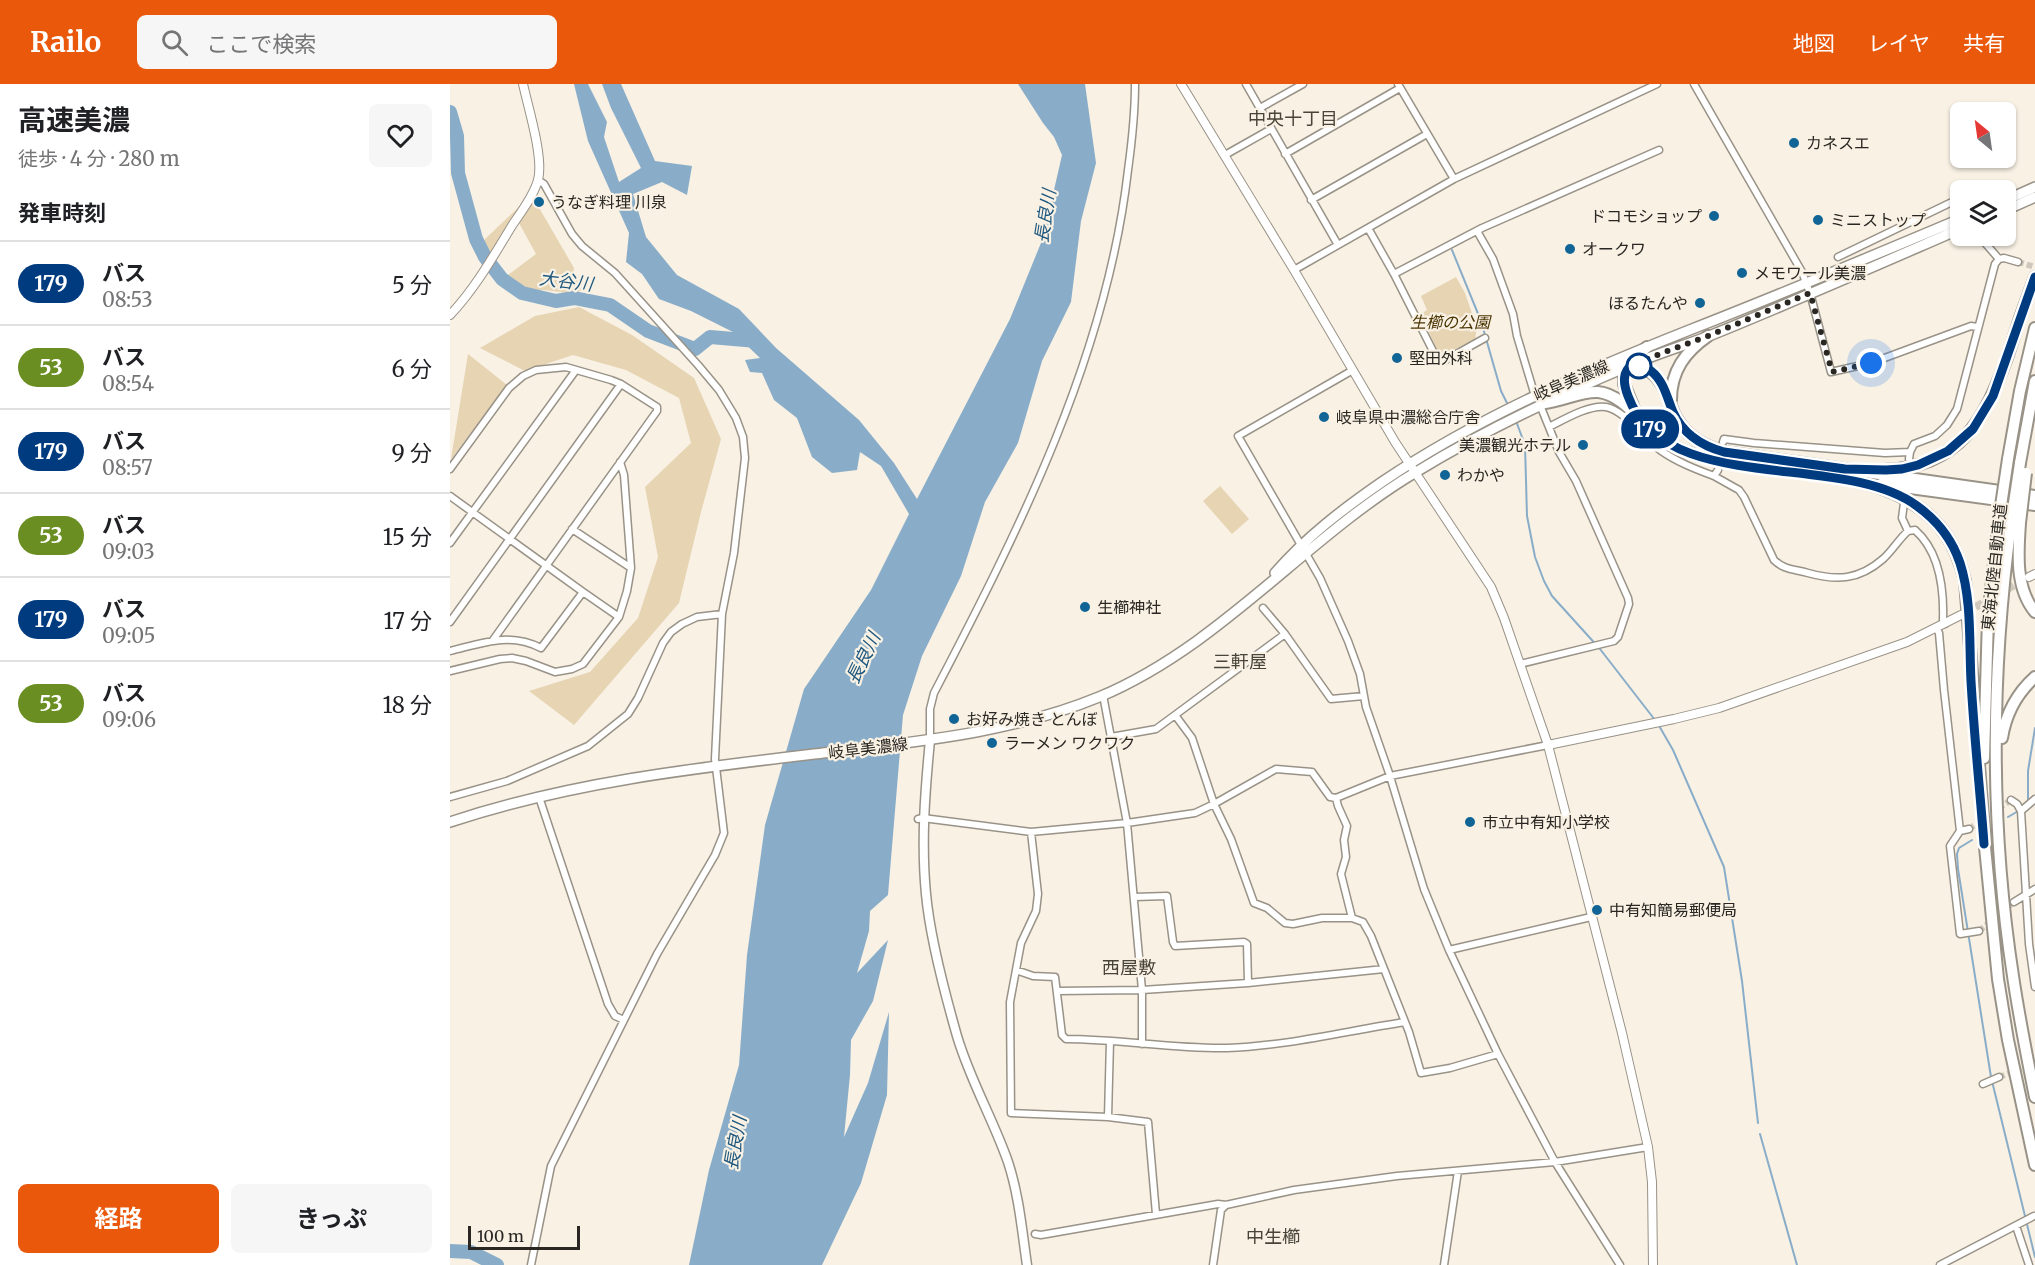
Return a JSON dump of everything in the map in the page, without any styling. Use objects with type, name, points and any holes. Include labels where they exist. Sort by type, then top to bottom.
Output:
[{"type":"highway","points":[[1843,474],[1902,469],[1934,459],[1962,441],[1983,414],[1993,396],[2035,277]]},
{"type":"highway","name":"東海北陸自動車道","points":[[2035,328],[2020,391],[2008,459],[1988,617],[1985,666],[1984,844],[1998,979],[2010,1052],[2035,1165]]},
{"type":"highway","points":[[1673,411],[1671,398],[1674,376],[1686,354],[1708,336]]},
{"type":"highway","points":[[1640,419],[1624,384],[1624,374],[1647,347]]},
{"type":"highway","points":[[1605,365],[1633,364],[1652,371],[1664,387],[1682,427],[1710,448],[1843,474],[2035,505]]},
{"type":"highway","name":"東海北陸自動車道","points":[[2035,381],[2015,523],[2005,568],[1998,666],[1996,775],[1998,840],[2009,903],[2012,975],[2035,1097]]},
{"type":"highway","points":[[1542,404],[1560,402],[1590,392],[1600,392],[1620,402],[1666,443],[1694,455],[1726,463],[2035,495]]},
{"type":"highway","points":[[2035,406],[2023,468],[2022,503],[2015,523],[2021,583],[2024,595],[2035,612]]},
{"type":"highway","points":[[1843,474],[1915,504],[1938,524],[1954,549],[1965,581],[1984,844]]},
{"type":"highway","points":[[2009,903],[2001,775],[2004,726],[2009,710],[2017,697],[2035,677]]},
{"type":"main road","points":[[2016,196],[2035,188]]},
{"type":"main road","points":[[2016,206],[2035,197]]},
{"type":"main road","name":"岐阜美濃線","points":[[450,822],[539,797],[594,785],[731,764],[930,740],[991,730],[1052,714],[1103,695],[1154,669],[1208,634],[1256,595],[1304,549],[1332,518],[1477,424],[1534,396],[1647,347],[1950,223]]},
{"type":"main road","name":"岐阜美濃線","points":[[1412,468],[1542,404],[1633,364],[1708,336],[1950,233]]},
{"type":"main road","points":[[930,740],[920,819],[926,896],[957,1038],[980,1100],[1008,1163],[1020,1211],[1027,1265]]},
{"type":"street","points":[[450,315],[492,257],[530,198],[538,180],[537,148],[523,84]]},
{"type":"street","points":[[930,740],[930,709],[934,693],[1009,547],[1054,441],[1086,356],[1103,302],[1121,223],[1135,112],[1135,84]]},
{"type":"street","points":[[1181,84],[1412,468],[1491,587],[1548,745],[1622,1034],[1648,1148],[1652,1182],[1653,1265]]},
{"type":"street","points":[[1246,84],[1338,245]]},
{"type":"street","points":[[1260,108],[1303,84]]},
{"type":"street","points":[[1294,270],[1454,179],[1657,84]]},
{"type":"street","points":[[1694,84],[1802,272],[1832,372],[1871,363],[1971,326],[1977,327]]},
{"type":"street","points":[[1286,154],[1399,86],[1454,179]]},
{"type":"street","points":[[1225,155],[1271,129]]},
{"type":"street","points":[[1311,200],[1427,134]]},
{"type":"street","points":[[1394,274],[1477,231],[1659,150]]},
{"type":"street","points":[[532,1262],[551,1166],[657,954],[720,844],[724,833],[716,767],[722,614],[734,553],[745,458],[743,437],[736,418],[719,390],[615,273],[582,246],[572,234],[544,184],[538,180]]},
{"type":"street","points":[[1838,257],[1950,203]]},
{"type":"street","points":[[1368,228],[1437,359],[1442,362],[1485,338]]},
{"type":"street","points":[[1477,231],[1493,259],[1513,314],[1534,396]]},
{"type":"street","points":[[1988,246],[1999,259]]},
{"type":"street","points":[[1909,459],[1914,444],[1935,436],[1947,425],[1957,410],[1995,264],[1999,259],[2004,258],[2018,262]]},
{"type":"street","points":[[450,469],[491,411],[516,381],[530,372],[566,367],[621,384],[657,407],[657,411],[493,640]]},
{"type":"street","points":[[450,543],[576,370]]},
{"type":"street","points":[[1353,370],[1238,436],[1320,578],[1348,641],[1360,674],[1366,707],[1390,776],[1424,889],[1449,950],[1498,1054],[1555,1162],[1620,1265]]},
{"type":"street","points":[[450,622],[621,384]]},
{"type":"street","points":[[1520,664],[1614,641],[1629,604],[1576,481],[1559,452],[1542,404]]},
{"type":"street","points":[[1549,427],[1593,408],[1604,406],[1615,410],[1682,465],[1716,473],[1739,490],[1774,560],[1789,570],[1838,579],[1853,576],[1874,566],[1908,531],[1915,530],[1922,536],[1935,558],[1945,624]]},
{"type":"street","points":[[1723,442],[1724,439],[1885,453],[1910,452]]},
{"type":"street","points":[[450,671],[512,658],[555,672],[583,664],[620,616],[631,568],[624,476],[620,462]]},
{"type":"street","points":[[450,496],[620,616]]},
{"type":"street","points":[[1904,503],[1902,518],[1908,531]]},
{"type":"street","points":[[572,530],[631,568]]},
{"type":"street","points":[[450,651],[493,640],[519,640],[541,648],[583,592]]},
{"type":"street","points":[[1263,608],[1285,634],[1331,699],[1364,696]]},
{"type":"street","points":[[450,797],[507,782],[588,746],[628,714],[638,698],[663,643],[671,632],[697,617],[722,614]]},
{"type":"street","points":[[920,819],[1031,832],[1188,815],[1214,804],[1276,769],[1312,772],[1330,796],[1336,798],[1390,776],[1662,722],[1719,708],[1907,642],[1961,615]]},
{"type":"street","points":[[1936,628],[1939,633],[1960,831],[1950,846],[1960,934],[1976,932]]},
{"type":"street","points":[[1111,737],[1156,729],[1285,634]]},
{"type":"street","points":[[1103,695],[1127,823],[1142,990],[1142,1044]]},
{"type":"street","points":[[1175,715],[1192,738],[1214,804],[1231,839],[1254,903],[1266,908],[1284,923],[1293,924],[1322,918],[1352,918],[1363,922],[1371,936],[1405,1022],[1421,1073],[1450,1068],[1498,1054]]},
{"type":"street","points":[[539,797],[608,1004],[615,1016],[624,1020]]},
{"type":"street","points":[[1336,798],[1347,825],[1344,840],[1346,857],[1341,874],[1352,918]]},
{"type":"street","points":[[2020,809],[2035,799]]},
{"type":"street","points":[[2011,800],[2020,809],[2029,944],[2035,987]]},
{"type":"street","points":[[1960,831],[1970,829]]},
{"type":"street","points":[[1031,832],[1038,894],[1036,911],[1021,943],[1010,1002],[1011,1113],[1108,1117],[1148,1122],[1156,1214]]},
{"type":"street","points":[[2009,903],[2035,889]]},
{"type":"street","points":[[1134,897],[1167,896],[1175,946],[1244,942],[1247,944],[1248,983]]},
{"type":"street","points":[[1449,950],[1591,917]]},
{"type":"street","points":[[1057,991],[1142,990],[1248,983],[1384,969]]},
{"type":"street","points":[[1016,970],[1033,976],[1055,976],[1062,1035],[1066,1039],[1176,1048],[1229,1048],[1312,1038],[1405,1022]]},
{"type":"street","points":[[1108,1117],[1110,1041]]},
{"type":"street","points":[[1985,1083],[1998,1078]]},
{"type":"street","points":[[1035,1234],[1041,1235],[1218,1204],[1226,1205],[1294,1190],[1397,1176],[1555,1162],[1648,1148]]},
{"type":"street","points":[[1444,1265],[1458,1171]]},
{"type":"street","points":[[1213,1265],[1221,1210],[1226,1205]]},
{"type":"street","points":[[1940,1265],[2033,1216]]},
{"type":"street","points":[[2017,1225],[2029,1265]]},
{"type":"green space","points":[[534,199],[574,268],[573,275],[584,288],[576,294],[544,290],[526,291],[504,278],[536,254],[519,223]]},
{"type":"green space","points":[[524,202],[490,254],[481,243]]},
{"type":"green space","name":"生櫛の公園","points":[[1456,277],[1465,293],[1477,328],[1475,339],[1445,354],[1438,352],[1421,314],[1427,310],[1421,296]]},
{"type":"green space","points":[[579,307],[632,335],[694,378],[721,439],[679,603],[574,725],[529,691],[590,672],[638,618],[658,557],[645,487],[691,443],[679,398],[626,370],[573,355],[525,371],[480,348],[535,316]]},
{"type":"green space","points":[[468,354],[507,385],[451,459]]},
{"type":"green space","points":[[1220,486],[1249,519],[1232,534],[1203,501]]},
{"type":"water","name":"長良川","points":[[574,84],[588,84],[607,122],[604,137],[619,182],[641,168],[611,108],[602,84],[621,84],[655,161],[692,166],[687,195],[662,182],[633,194],[646,237],[677,275],[739,309],[776,348],[859,420],[894,463],[917,499],[1010,319],[1043,238],[1062,155],[1054,137],[1018,84],[1085,84],[1096,163],[1081,221],[1071,302],[1042,361],[1018,443],[985,502],[961,576],[922,656],[903,715],[888,895],[870,911],[869,931],[857,973],[888,940],[873,1001],[851,1040],[844,1137],[868,1083],[889,1012],[887,1095],[861,1183],[822,1265],[689,1265],[709,1170],[739,1065],[747,955],[765,825],[804,689],[871,590],[909,514],[881,466],[860,452],[857,470],[832,473],[812,457],[797,418],[774,400],[762,373],[750,372],[745,360],[760,358],[733,332],[691,311],[659,299],[642,274],[626,262],[629,233],[588,141]]},
{"type":"waterway","name":"大谷川","points":[[450,112],[457,136],[458,173],[476,239],[485,257],[502,279],[522,293],[556,301],[574,298],[610,305],[648,331],[695,349],[710,337],[757,341]]},
{"type":"waterway","points":[[1452,250],[1481,321],[1501,391],[1508,405]]},
{"type":"waterway","points":[[1516,421],[1525,445],[1527,516],[1535,557],[1544,581],[1552,596],[1600,649],[1655,720]]},
{"type":"waterway","points":[[1658,724],[1673,750],[1724,867],[1742,981],[1758,1123]]},
{"type":"waterway","points":[[2028,802],[2028,771],[2035,728]]},
{"type":"waterway","points":[[2008,817],[2020,810]]},
{"type":"waterway","points":[[1972,840],[1959,848],[1958,869],[1991,1077],[2035,1257]]},
{"type":"waterway","points":[[1760,1134],[1797,1265]]},
{"type":"waterway","points":[[450,1251],[471,1252],[497,1265]]},
{"type":"tunnel","points":[[2018,262],[2035,267]]},
{"type":"tunnel","points":[[1965,613],[2025,579]]},
{"type":"tunnel","points":[[1969,829],[2011,800]]},
{"type":"tunnel","points":[[1979,931],[2014,902]]},
{"type":"tunnel","points":[[1999,1077],[2035,1064]]},
{"type":"bus line","name":"179","points":[[1984,844],[1965,581],[1954,549],[1938,524],[1902,496],[1874,486],[1841,479],[1726,463],[1680,450],[1666,443],[1640,419],[1627,394],[1624,374],[1633,364],[1652,371],[1664,387],[1682,427],[1700,443],[1710,448],[1724,452],[1845,469],[1902,469],[1934,459],[1962,441],[1973,429],[1993,396],[2035,277]]},
{"type":"place","name":"カネスエ","points":[[1794,143]]},
{"type":"place","name":"うなぎ料理 川泉","points":[[539,202]]},
{"type":"place","name":"ドコモショップ","points":[[1714,216]]},
{"type":"place","name":"ミニストップ","points":[[1818,220]]},
{"type":"place","name":"オークワ","points":[[1570,249]]},
{"type":"place","name":"メモワール美濃","points":[[1742,273]]},
{"type":"place","name":"ほるたんや","points":[[1700,303]]},
{"type":"place","name":"堅田外科","points":[[1397,358]]},
{"type":"place","name":"岐阜県中濃総合庁舎","points":[[1324,417]]},
{"type":"place","name":"美濃観光ホテル","points":[[1583,445]]},
{"type":"place","name":"わかや","points":[[1445,475]]},
{"type":"place","name":"生櫛神社","points":[[1085,607]]},
{"type":"place","name":"お好み焼き とんぼ","points":[[954,719]]},
{"type":"place","name":"ラーメン ワクワク","points":[[992,743]]},
{"type":"place","name":"市立中有知小学校","points":[[1470,822]]},
{"type":"place","name":"中有知簡易郵便局","points":[[1597,910]]},
{"type":"district","name":"中央十丁目","points":[[1293,118]]},
{"type":"district","name":"三軒屋","points":[[1240,661]]},
{"type":"district","name":"西屋敷","points":[[1129,967]]},
{"type":"district","name":"中生櫛","points":[[1273,1236]]},
{"type":"route","points":[[1639,366],[1633,364],[1708,336],[1810,293],[1832,372],[1871,363]]}]
